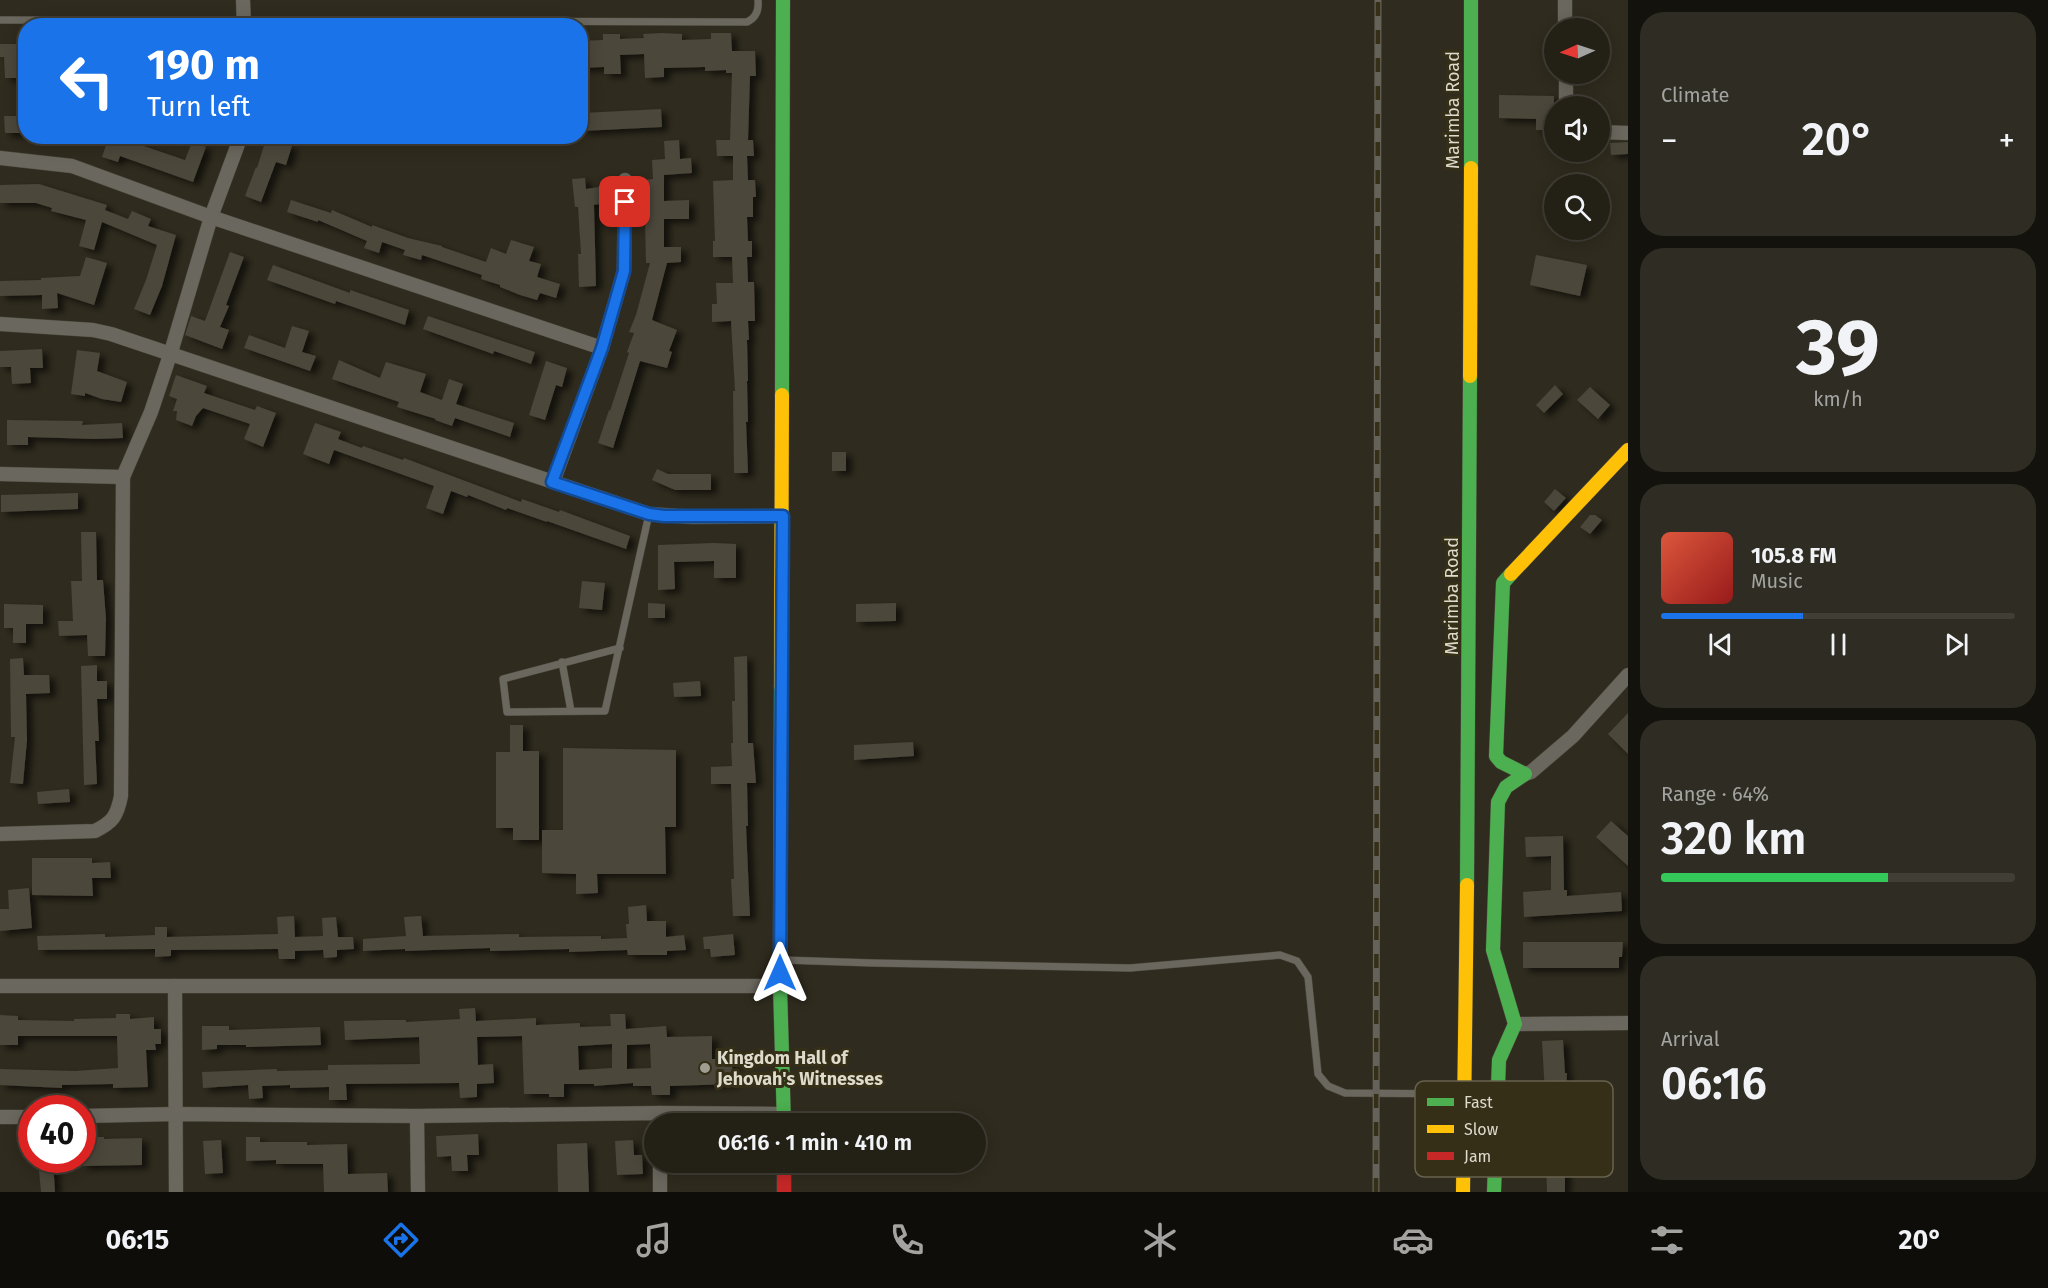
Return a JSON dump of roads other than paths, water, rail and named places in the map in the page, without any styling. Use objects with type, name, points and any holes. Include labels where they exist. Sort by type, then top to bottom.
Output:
[{"type":"street","points":[[243,0],[244,18]]},
{"type":"street","points":[[783,0],[780,960],[783,1113]]},
{"type":"street","name":"Marimba Road","points":[[1464,1081],[1470,580],[1471,0]]},
{"type":"street","points":[[1565,0],[1565,18]]},
{"type":"street","points":[[1610,132],[1628,133]]},
{"type":"street","points":[[0,834],[95,831],[108,825],[118,811],[121,796],[123,477],[151,412],[211,217],[238,144]]},
{"type":"street","points":[[0,158],[72,166],[211,217],[602,348]]},
{"type":"street","points":[[552,482],[602,348],[624,271],[625,180]]},
{"type":"street","points":[[0,324],[93,330],[171,352],[649,514],[693,517],[783,516]]},
{"type":"street","points":[[1525,774],[1501,762],[1496,756],[1503,583],[1628,450]]},
{"type":"street","points":[[0,474],[123,477]]},
{"type":"street","points":[[1498,1081],[1499,1060],[1515,1024],[1493,950],[1498,802],[1506,787],[1542,763],[1573,736],[1628,675]]},
{"type":"street","points":[[0,986],[780,986]]},
{"type":"street","points":[[176,986],[176,1192]]},
{"type":"street","points":[[1515,1024],[1628,1023]]},
{"type":"street","points":[[96,1116],[176,1114],[644,1118]]},
{"type":"street","points":[[417,1116],[417,1192]]},
{"type":"street","points":[[0,1117],[18,1117]]},
{"type":"street","points":[[660,1173],[660,1192]]},
{"type":"street","points":[[784,1173],[784,1192]]},
{"type":"street","name":"Marimba Road","points":[[1463,1177],[1463,1192]]},
{"type":"street","points":[[1494,1192],[1495,1177]]},
{"type":"lane","points":[[588,22],[747,22],[753,19],[758,11],[758,0]]},
{"type":"lane","points":[[0,20],[18,20]]},
{"type":"lane","points":[[620,648],[503,679],[507,712],[605,711],[620,648],[649,514]]},
{"type":"lane","points":[[562,662],[571,711]]},
{"type":"lane","points":[[780,960],[1130,968],[1280,955],[1297,961],[1308,977],[1318,1074],[1328,1086],[1345,1093],[1415,1094]]},
{"type":"railway","points":[[1376,1192],[1378,0]]},
{"type":"place","name":"Kingdom Hall of Jehovah's Witnesses","points":[[705,1068]]}]
